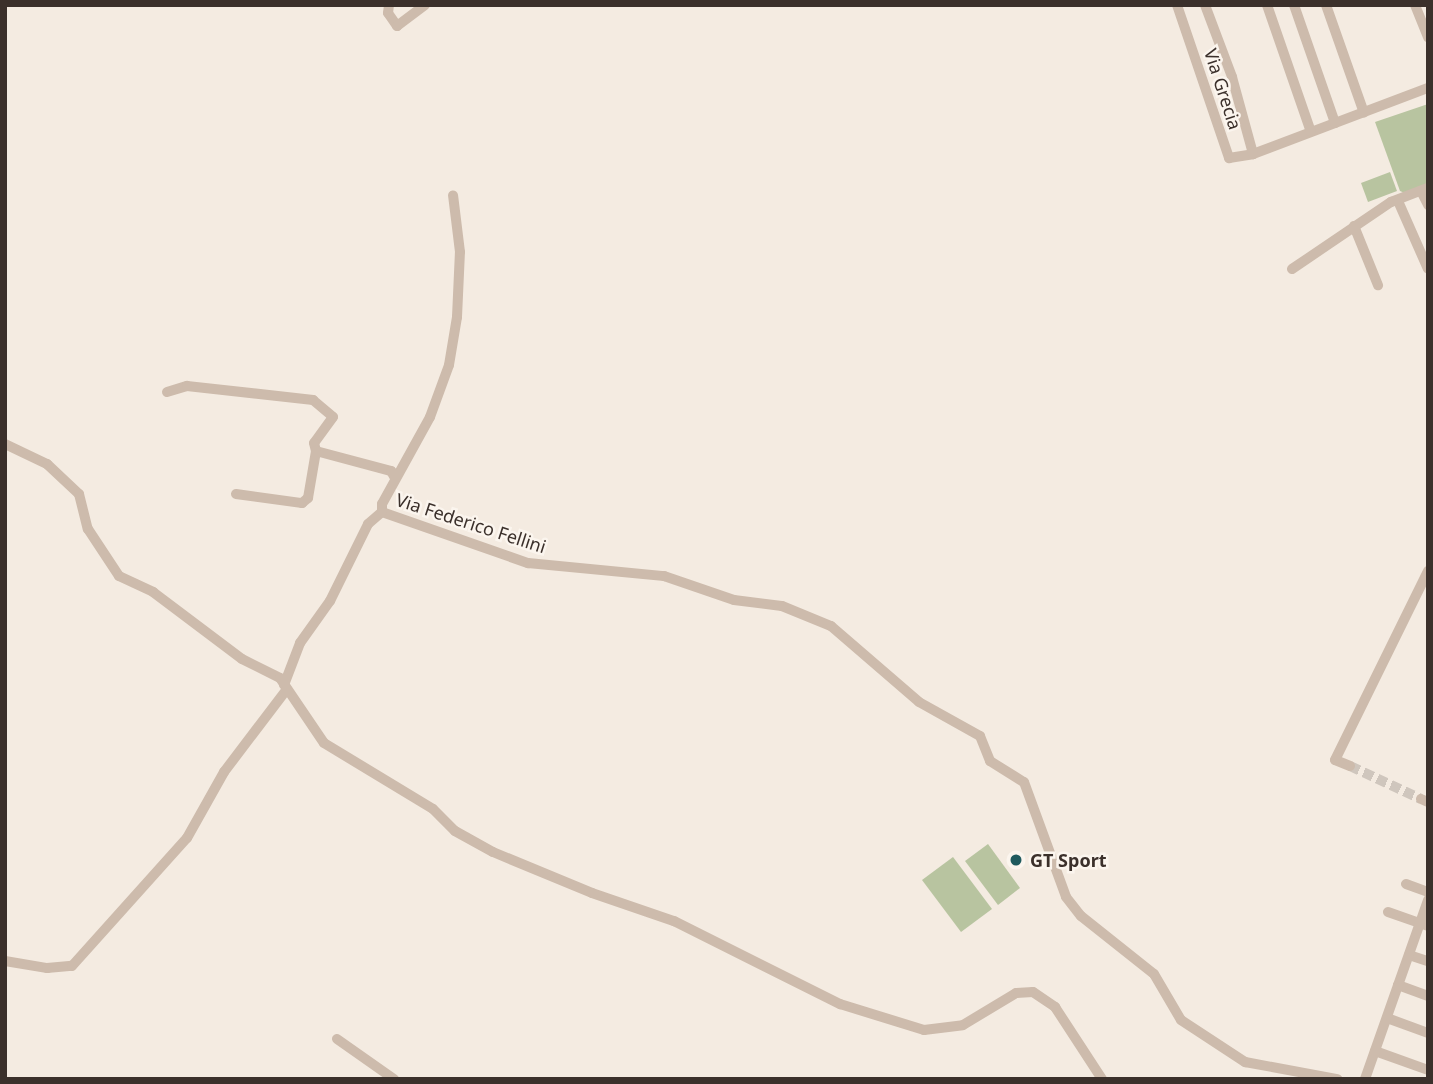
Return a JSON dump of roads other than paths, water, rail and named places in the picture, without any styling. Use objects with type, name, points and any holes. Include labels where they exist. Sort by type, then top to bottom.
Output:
[{"type":"street","points":[[389,5],[388,13],[397,26],[425,5]]},
{"type":"street","name":"Via Grecia","points":[[1177,5],[1225,154],[1234,159],[1253,154]]},
{"type":"street","points":[[1205,5],[1232,77],[1253,154],[1428,88]]},
{"type":"street","points":[[1266,5],[1311,132]]},
{"type":"street","points":[[1294,5],[1335,123]]},
{"type":"street","points":[[1326,5],[1364,113]]},
{"type":"street","points":[[1415,5],[1428,38]]},
{"type":"street","points":[[1292,269],[1354,226],[1424,189],[1428,205]]},
{"type":"street","points":[[5,961],[47,968],[72,966],[197,826],[212,789],[286,687],[300,643],[330,601],[369,524],[382,512],[395,478],[430,417],[449,365],[457,317],[460,251],[453,195]]},
{"type":"street","points":[[1398,201],[1428,269]]},
{"type":"street","points":[[1354,226],[1378,285]]},
{"type":"street","points":[[167,392],[187,386],[313,400],[333,417],[314,443],[316,451],[308,498],[302,503],[236,494]]},
{"type":"street","points":[[5,444],[47,464],[79,494],[88,529],[119,576],[153,592],[242,659],[270,672],[286,687],[324,743],[433,809],[455,831],[493,852],[674,920],[840,1004],[923,1030],[964,1025],[1016,993],[1033,992],[1055,1007],[1102,1079]]},
{"type":"street","points":[[316,451],[391,471],[395,478]]},
{"type":"street","name":"Via Federico Fellini","points":[[382,512],[528,563],[664,576],[734,600],[782,606],[831,626],[919,702],[980,736],[990,761],[1024,782],[1066,897],[1080,916],[1154,974],[1181,1020],[1245,1062],[1337,1079]]},
{"type":"street","points":[[1350,766],[1335,760],[1428,571]]},
{"type":"street","points":[[1406,884],[1428,892]]},
{"type":"street","points":[[1365,1079],[1409,954],[1424,925],[1428,900]]},
{"type":"street","points":[[1388,912],[1424,925]]},
{"type":"street","points":[[1409,954],[1428,961]]},
{"type":"street","points":[[1398,985],[1428,996]]},
{"type":"street","points":[[1387,1018],[1428,1033]]},
{"type":"street","points":[[337,1039],[394,1079]]},
{"type":"street","points":[[1375,1051],[1428,1070]]},
{"type":"tunnel","points":[[1350,766],[1421,799]]},
{"type":"place","name":"GT Sport","points":[[1016,860]]}]
